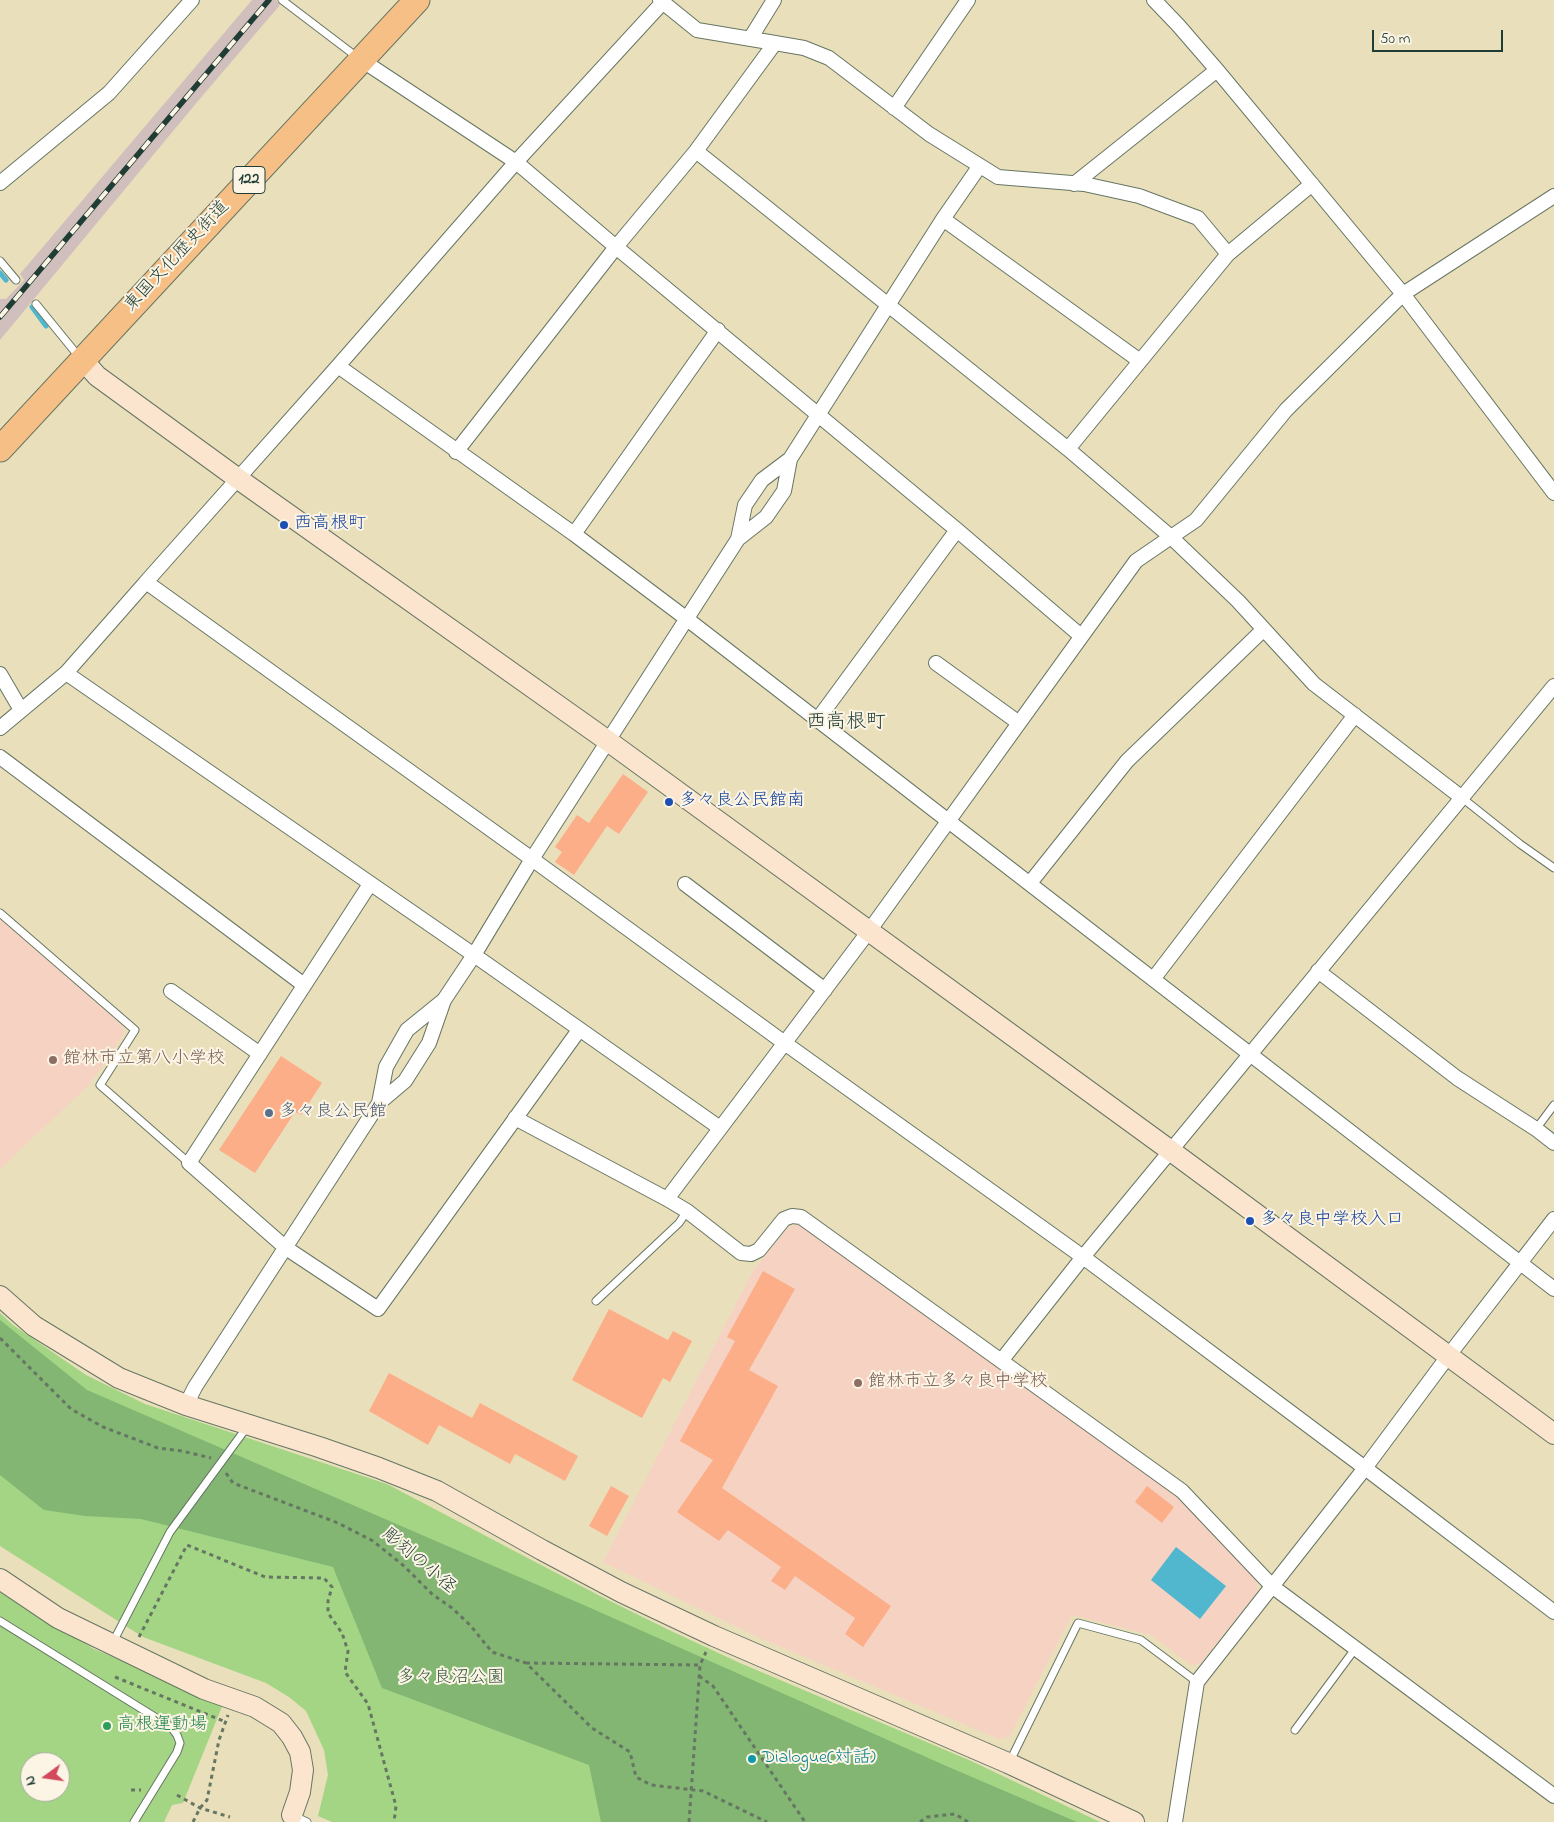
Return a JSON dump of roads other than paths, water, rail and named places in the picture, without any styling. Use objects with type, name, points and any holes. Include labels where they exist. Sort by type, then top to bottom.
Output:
[{"type":"highway","name":"東国文化歴史街道","points":[[0,449],[417,0]]},
{"type":"street","points":[[0,183],[108,93],[192,0]]},
{"type":"street","points":[[750,39],[774,0]]},
{"type":"street","points":[[894,108],[968,0]]},
{"type":"street","points":[[1154,0],[1217,70],[1403,294],[1554,493]]},
{"type":"street","points":[[0,728],[66,673],[516,162],[661,1],[697,30],[804,48],[829,58],[928,134],[998,177],[1074,184],[1139,196],[1198,218],[1228,254]]},
{"type":"street","points":[[456,452],[616,247],[696,151],[776,43]]},
{"type":"street","points":[[360,60],[516,162],[957,530],[1081,636]]},
{"type":"street","points":[[1074,184],[1217,70]]},
{"type":"street","points":[[696,151],[1068,450],[1170,537],[1238,601],[1314,684],[1461,797]]},
{"type":"street","points":[[738,539],[745,505],[762,480],[790,459],[943,219],[979,167]]},
{"type":"street","points":[[1068,450],[1228,254],[1312,184]]},
{"type":"street","points":[[667,1199],[786,1044],[1136,561],[1196,520],[1286,410],[1403,294],[1554,196]]},
{"type":"street","points":[[943,219],[1140,361]]},
{"type":"street","points":[[574,534],[718,330]]},
{"type":"street","points":[[83,360],[97,376],[237,478],[608,741],[1171,1151],[1554,1434]]},
{"type":"street","points":[[338,366],[456,452],[574,534],[687,619],[1554,1289]]},
{"type":"street","points":[[186,1405],[195,1387],[379,1103],[405,1081],[429,1042],[444,1000],[474,955],[532,858],[738,539],[766,518],[784,491],[790,459]]},
{"type":"street","points":[[818,719],[957,530]]},
{"type":"street","points":[[146,582],[532,858],[786,1044],[1083,1257],[1554,1612]]},
{"type":"street","points":[[1030,883],[1127,761],[1263,630]]},
{"type":"street","points":[[936,663],[1019,724]]},
{"type":"street","points":[[66,673],[474,955],[720,1128]]},
{"type":"street","points":[[0,674],[21,710]]},
{"type":"street","points":[[1001,1361],[1083,1257],[1554,686]]},
{"type":"street","points":[[1154,978],[1355,715]]},
{"type":"street","points":[[0,757],[304,985]]},
{"type":"street","points":[[370,884],[189,1163],[286,1248],[378,1309],[579,1030]]},
{"type":"street","points":[[685,884],[825,990]]},
{"type":"street","points":[[1318,972],[1457,1078],[1536,1129],[1554,1143]]},
{"type":"street","points":[[171,991],[260,1054]]},
{"type":"street","points":[[379,1103],[386,1067],[407,1030],[444,1000]]},
{"type":"street","points":[[515,1118],[667,1199],[687,1211],[741,1253],[751,1254],[759,1250],[784,1219],[792,1216],[801,1217],[1182,1491],[1273,1587],[1554,1796]]},
{"type":"street","points":[[1175,1822],[1197,1682],[1365,1468],[1554,1219]]},
{"type":"street","points":[[0,1296],[34,1326],[111,1374],[186,1405],[353,1458],[437,1491],[577,1569],[714,1636],[1008,1763],[1134,1822]]},
{"type":"street","points":[[0,1579],[58,1618],[204,1689],[255,1707],[280,1723],[292,1737],[300,1752],[303,1770],[296,1820]]},
{"type":"lane","points":[[282,0],[360,60]]},
{"type":"lane","points":[[0,261],[16,280]]},
{"type":"lane","points":[[36,304],[83,360]]},
{"type":"lane","points":[[1461,797],[1520,844],[1554,868]]},
{"type":"lane","points":[[0,913],[135,1030],[100,1085],[189,1163]]},
{"type":"lane","points":[[1536,1129],[1554,1105]]},
{"type":"lane","points":[[596,1300],[679,1223],[687,1211]]},
{"type":"lane","points":[[111,1645],[170,1532],[249,1425]]},
{"type":"lane","points":[[0,1621],[171,1727],[177,1734],[180,1743],[177,1752],[134,1822]]},
{"type":"lane","points":[[1008,1763],[1078,1623],[1141,1640],[1197,1682]]},
{"type":"lane","points":[[1295,1730],[1355,1649]]},
{"type":"water","points":[[1176,1547],[1226,1586],[1200,1619],[1151,1580]]},
{"type":"waterway","points":[[0,273],[6,280]]},
{"type":"waterway","points":[[32,307],[46,326]]},
{"type":"railway","points":[[0,317],[269,0]]},
{"type":"place","name":"西高根町","points":[[284,525]]},
{"type":"place","name":"多々良公民館南","points":[[669,802]]},
{"type":"place","name":"館林市立第八小学校","points":[[53,1060]]},
{"type":"place","name":"多々良公民館","points":[[269,1113]]},
{"type":"place","name":"多々良中学校入口","points":[[1250,1221]]},
{"type":"place","name":"館林市立多々良中学校","points":[[858,1383]]},
{"type":"place","name":"高根運動場","points":[[107,1726]]},
{"type":"place","name":"Dialogue(対話)","points":[[752,1759]]},
{"type":"district","name":"西高根町","points":[[846,724]]},
{"type":"park label","name":"多々良沼公園","points":[[451,1679]]}]
